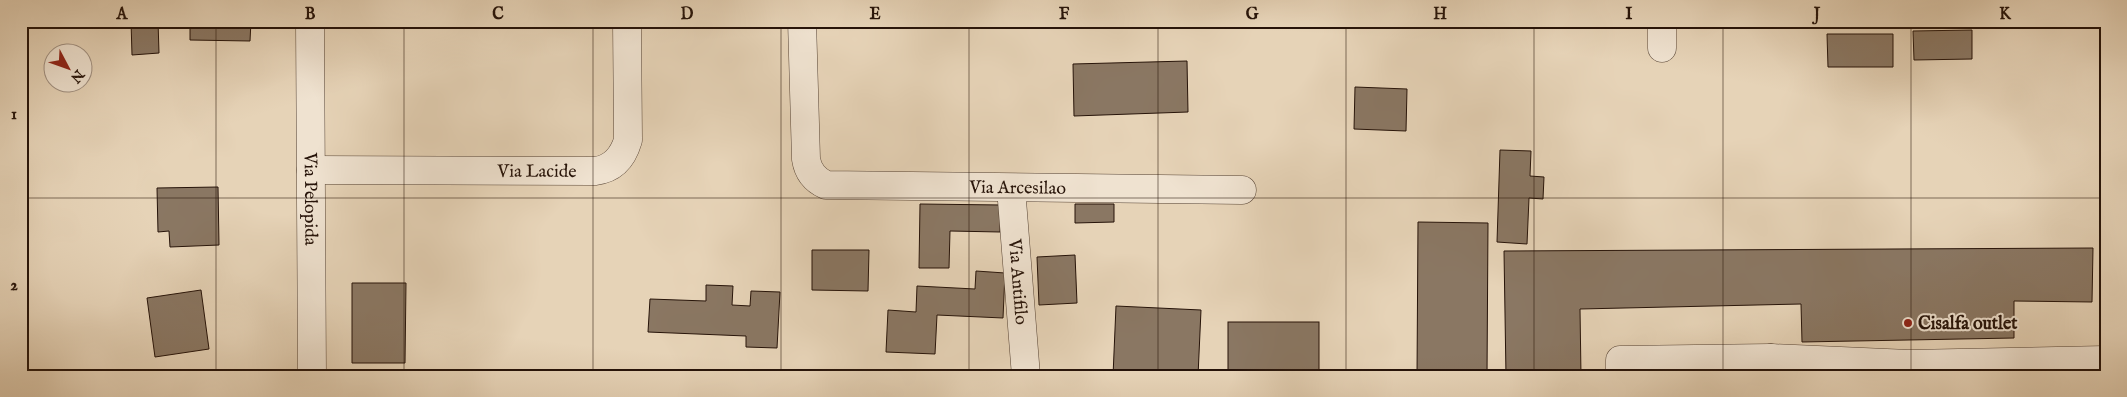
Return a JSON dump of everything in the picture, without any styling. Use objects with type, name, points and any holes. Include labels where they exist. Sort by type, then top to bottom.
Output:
[{"type":"street","name":"Via Pelopida","points":[[310,21],[312,376]]},
{"type":"street","name":"Via Lacide","points":[[311,170],[595,171],[609,168],[622,155],[628,140],[627,21]]},
{"type":"street","name":"Via Arcesilao","points":[[802,21],[806,159],[814,178],[832,186],[1242,190]]},
{"type":"street","points":[[1662,21],[1662,48]]},
{"type":"street","name":"Via Antifilo","points":[[1011,188],[1026,376]]},
{"type":"street","points":[[1620,376],[1620,360],[1771,367],[2105,360],[2105,376]]},
{"type":"building","points":[[131,21],[158,21],[159,53],[132,55]]},
{"type":"building","points":[[190,21],[251,21],[250,41],[190,40]]},
{"type":"building","points":[[1972,30],[1972,59],[1914,60],[1913,31]]},
{"type":"building","points":[[1827,34],[1893,34],[1893,67],[1828,67]]},
{"type":"building","points":[[1187,61],[1188,112],[1074,116],[1073,64]]},
{"type":"building","points":[[1355,87],[1407,89],[1406,131],[1354,129]]},
{"type":"building","points":[[1500,150],[1531,151],[1530,176],[1544,177],[1543,199],[1529,198],[1527,244],[1497,242]]},
{"type":"building","points":[[218,187],[219,245],[170,247],[169,231],[158,232],[157,188]]},
{"type":"building","points":[[920,204],[1001,205],[1000,232],[950,231],[949,268],[919,268]]},
{"type":"building","points":[[1075,204],[1114,204],[1114,222],[1075,223]]},
{"type":"building","points":[[1418,222],[1488,223],[1487,376],[1417,376]]},
{"type":"building","name":"Cisalfa outlet","points":[[2093,248],[2092,302],[2014,301],[2014,338],[1802,342],[1801,304],[1580,309],[1581,376],[1506,376],[1504,251]]},
{"type":"building","points":[[812,250],[869,250],[868,291],[812,290]]},
{"type":"building","points":[[1075,255],[1077,303],[1039,305],[1037,257]]},
{"type":"building","points":[[976,271],[1005,273],[1003,318],[937,315],[935,354],[886,352],[888,310],[916,312],[917,286],[975,289]]},
{"type":"building","points":[[352,283],[406,283],[405,363],[352,363]]},
{"type":"building","points":[[706,285],[733,286],[732,305],[750,306],[751,291],[780,292],[777,348],[746,347],[746,336],[648,332],[650,299],[706,301]]},
{"type":"building","points":[[201,290],[209,349],[155,357],[147,298]]},
{"type":"building","points":[[1116,306],[1201,310],[1198,376],[1113,376]]},
{"type":"building","points":[[1228,322],[1319,322],[1319,376],[1228,376]]},
{"type":"place","name":"Cisalfa outlet","points":[[1908,323]]}]
